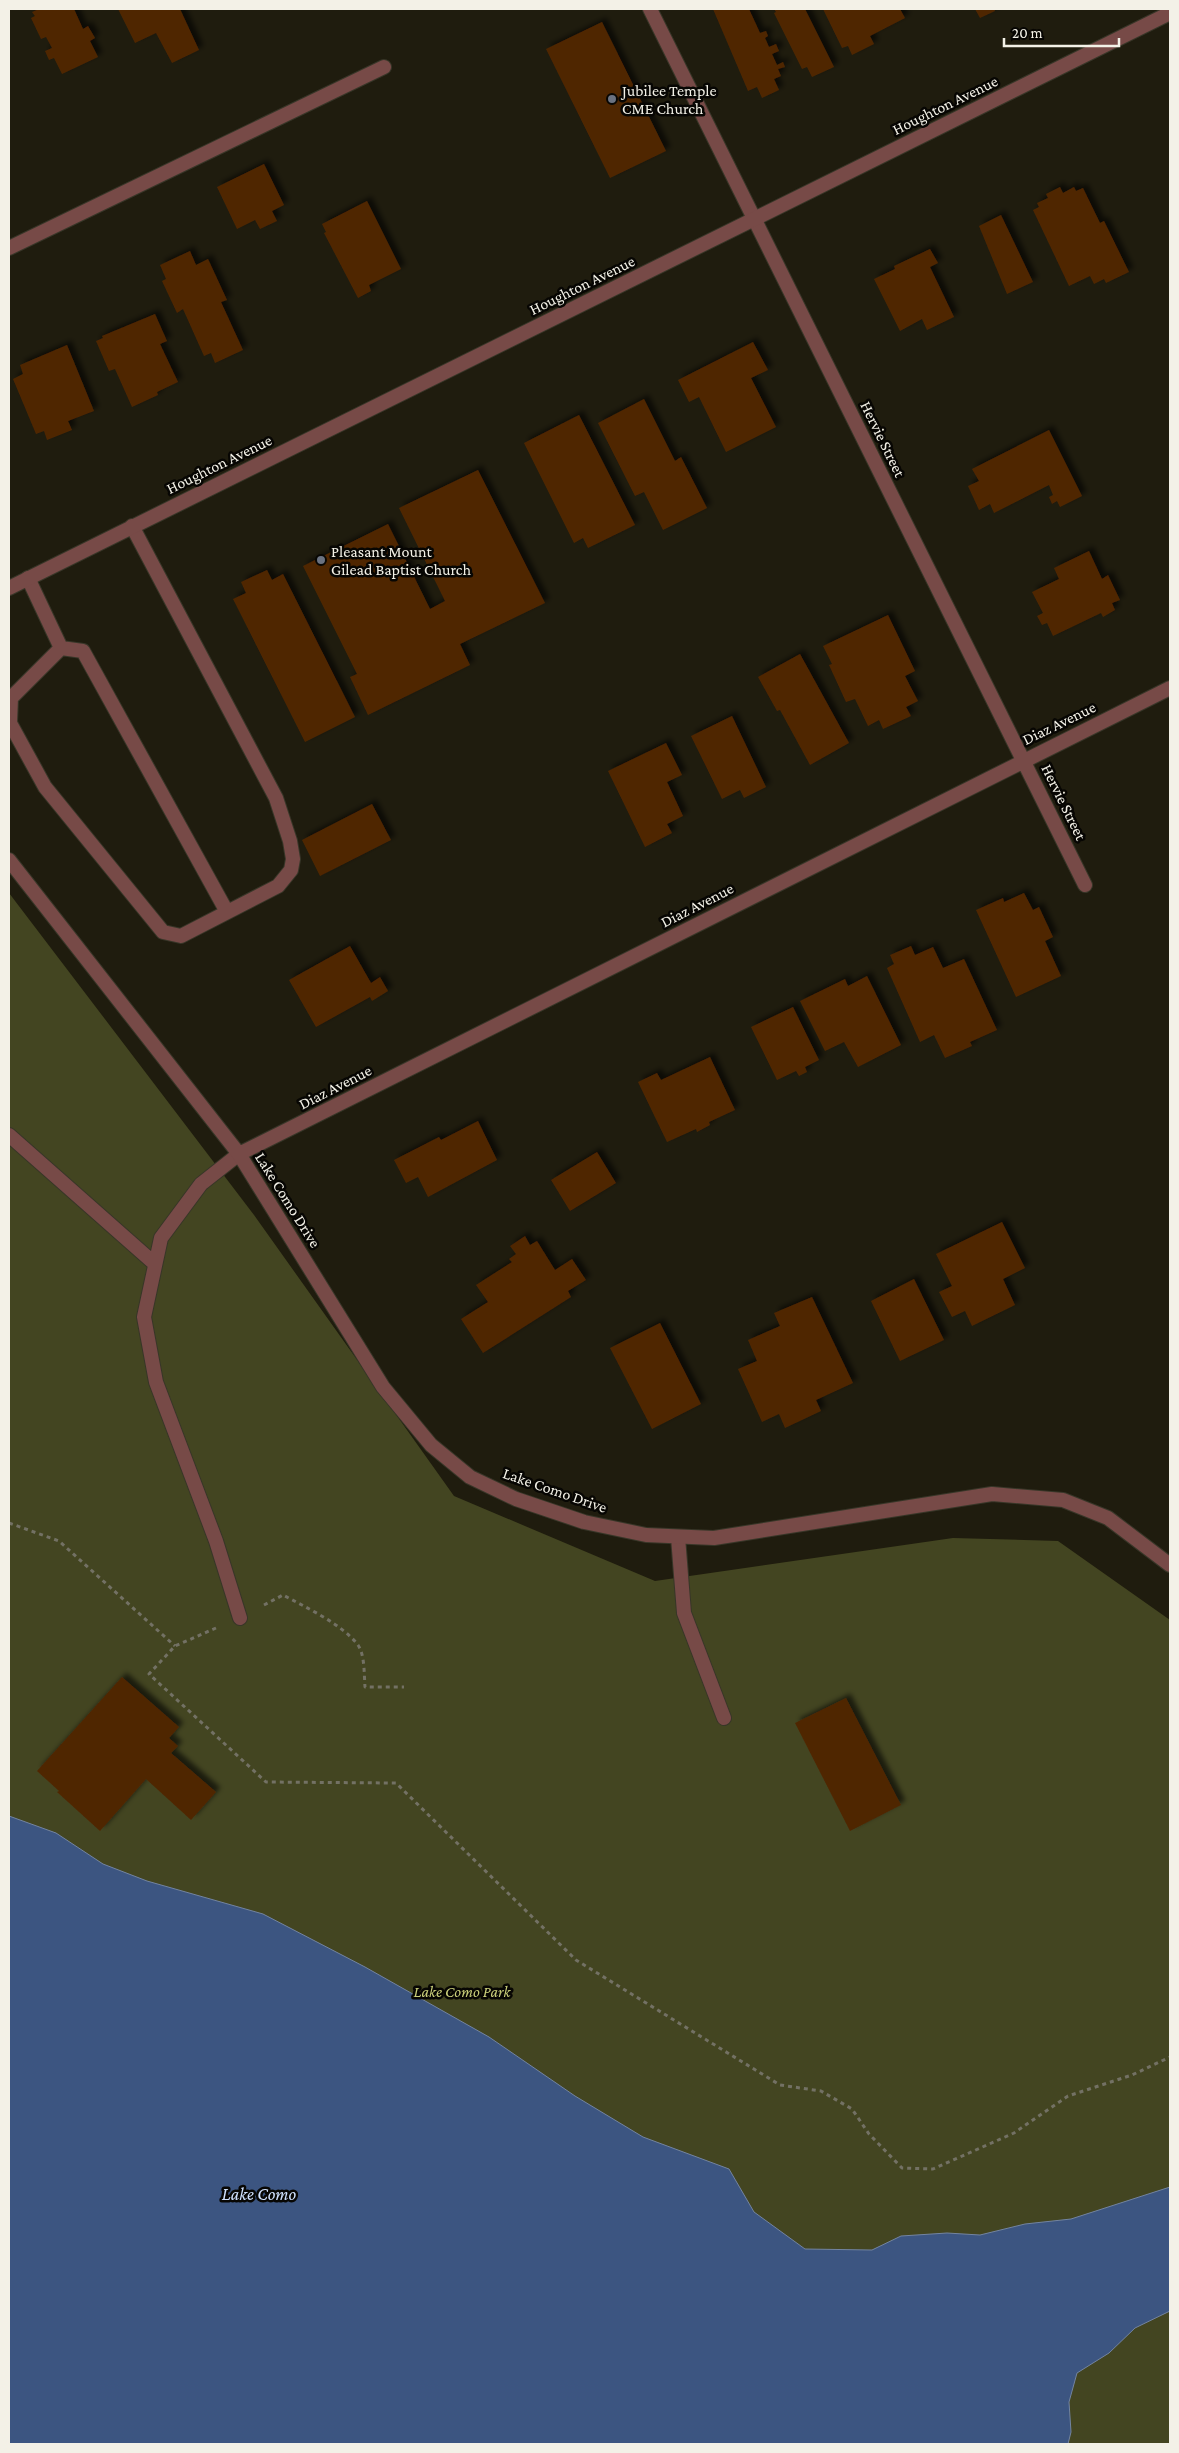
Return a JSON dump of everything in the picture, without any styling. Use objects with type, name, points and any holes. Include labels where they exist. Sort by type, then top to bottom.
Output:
[{"type":"street","name":"Hervie Street","points":[[650,9],[1085,885]]},
{"type":"street","name":"Houghton Avenue","points":[[9,588],[1170,13]]},
{"type":"street","points":[[9,248],[384,67]]},
{"type":"street","points":[[61,648],[10,698],[10,723],[45,787],[163,932],[181,936],[278,886],[291,870],[293,859],[290,841],[276,798],[132,526]]},
{"type":"street","points":[[28,578],[61,648]]},
{"type":"street","points":[[61,648],[83,651],[227,912]]},
{"type":"street","name":"Diaz Avenue","points":[[240,1618],[216,1541],[156,1382],[144,1317],[161,1238],[201,1184],[239,1154],[1170,688]]},
{"type":"street","name":"Lake Como Drive","points":[[9,860],[239,1154],[383,1387],[431,1445],[470,1477],[516,1498],[584,1522],[646,1535],[678,1537],[714,1538],[992,1494],[1063,1500],[1108,1518],[1170,1565]]},
{"type":"street","points":[[9,1135],[155,1264]]},
{"type":"street","points":[[678,1537],[684,1614],[724,1718]]},
{"type":"path","points":[[9,1524],[59,1541],[174,1646]]},
{"type":"path","points":[[404,1687],[365,1687],[364,1665],[359,1645],[334,1625],[282,1594],[240,1618],[174,1646],[149,1674],[266,1782],[396,1783],[576,1960],[780,2085],[821,2091],[852,2109],[869,2134],[902,2168],[933,2169],[1014,2133],[1068,2096],[1132,2075],[1170,2057]]},
{"type":"green space","name":"Lake Como Park","points":[[9,893],[254,1215],[454,1496],[655,1581],[953,1538],[1058,1541],[1170,1620],[1170,2444],[9,2444]]},
{"type":"water","name":"Lake Como","points":[[9,1816],[56,1833],[103,1864],[147,1881],[263,1914],[365,1967],[489,2037],[575,2096],[643,2137],[729,2169],[754,2212],[805,2249],[872,2250],[901,2236],[947,2233],[980,2235],[1025,2224],[1071,2219],[1170,2187],[1170,2311],[1135,2328],[1109,2353],[1077,2373],[1069,2402],[1071,2432],[1068,2444],[9,2444]]},
{"type":"building","points":[[39,9],[74,9],[83,29],[88,26],[95,38],[90,41],[98,57],[62,74],[54,58],[49,60],[45,51],[52,48],[46,37],[41,39],[31,18],[35,16],[32,12]]},
{"type":"building","points":[[118,9],[180,9],[199,50],[172,63],[156,33],[135,43]]},
{"type":"building","points":[[713,9],[749,9],[760,33],[766,31],[768,36],[765,38],[769,47],[776,44],[779,51],[772,54],[777,65],[783,62],[785,67],[778,69],[781,76],[774,79],[779,90],[762,98],[757,87],[748,91]]},
{"type":"building","points":[[774,9],[805,9],[834,67],[812,77],[807,67],[802,69],[774,13],[776,12]]},
{"type":"building","points":[[823,9],[900,9],[905,18],[870,36],[874,44],[852,55],[848,46],[842,48]]},
{"type":"building","points":[[975,9],[994,9],[995,11],[980,18]]},
{"type":"building","points":[[602,22],[666,151],[610,178],[546,49]]},
{"type":"building","points":[[264,164],[284,205],[272,211],[277,221],[260,229],[255,220],[237,229],[217,187]]},
{"type":"building","points":[[1060,187],[1063,193],[1074,187],[1076,191],[1083,188],[1100,223],[1104,221],[1129,272],[1106,283],[1104,279],[1094,284],[1090,276],[1069,286],[1033,210],[1039,207],[1037,203],[1048,198],[1046,194]]},
{"type":"building","points":[[367,201],[401,269],[369,285],[371,291],[358,298],[324,233],[326,232],[322,224]]},
{"type":"building","points":[[1001,215],[1033,282],[1007,294],[979,226]]},
{"type":"building","points":[[930,249],[938,263],[930,267],[954,317],[927,330],[922,319],[900,331],[874,279],[895,269],[894,266]]},
{"type":"building","points":[[190,251],[196,265],[208,259],[227,300],[221,302],[243,350],[215,363],[211,353],[204,356],[183,309],[177,313],[162,281],[166,279],[160,265]]},
{"type":"building","points":[[155,314],[167,341],[160,344],[178,382],[157,392],[158,395],[132,407],[115,369],[109,371],[96,341],[103,338],[102,336]]},
{"type":"building","points":[[753,342],[768,370],[751,378],[776,427],[726,452],[699,397],[689,402],[678,380]]},
{"type":"building","points":[[67,345],[94,411],[68,421],[72,430],[47,440],[44,431],[36,434],[13,379],[23,374],[20,365]]},
{"type":"building","points":[[644,399],[675,461],[681,457],[707,508],[663,530],[644,492],[635,496],[598,423]]},
{"type":"building","points":[[579,415],[635,525],[588,548],[583,538],[574,543],[524,443]]},
{"type":"building","points":[[1049,430],[1082,496],[1060,507],[1057,501],[1052,504],[1049,497],[1053,495],[1049,485],[994,513],[990,504],[979,510],[968,486],[979,481],[972,469]]},
{"type":"building","points":[[478,470],[545,603],[460,644],[470,665],[368,715],[350,677],[357,674],[303,566],[388,524],[430,609],[445,601],[399,508]]},
{"type":"building","points":[[1089,551],[1102,579],[1108,575],[1120,600],[1112,603],[1115,610],[1103,617],[1101,613],[1053,636],[1047,623],[1042,625],[1037,616],[1043,613],[1032,592],[1059,579],[1054,568]]},
{"type":"building","points":[[267,570],[272,580],[283,574],[355,717],[305,742],[233,599],[246,593],[241,582]]},
{"type":"building","points":[[888,615],[915,671],[905,676],[918,701],[906,707],[911,716],[883,729],[879,720],[868,726],[855,699],[846,702],[829,665],[832,664],[823,646]]},
{"type":"building","points":[[800,654],[849,743],[810,765],[780,710],[777,711],[758,677]]},
{"type":"building","points":[[732,716],[766,787],[744,798],[740,790],[722,799],[691,736]]},
{"type":"building","points":[[666,743],[682,775],[667,782],[683,816],[667,824],[672,833],[645,847],[608,771]]},
{"type":"building","points":[[372,804],[391,840],[320,876],[302,840]]},
{"type":"building","points":[[1024,893],[1033,910],[1039,907],[1053,937],[1045,941],[1061,976],[1016,997],[976,910],[1003,898],[1004,902]]},
{"type":"building","points":[[350,946],[371,983],[380,977],[388,991],[372,1001],[370,997],[316,1027],[289,980]]},
{"type":"building","points":[[911,946],[915,955],[933,947],[943,968],[964,959],[997,1030],[970,1042],[972,1046],[945,1058],[934,1035],[920,1042],[887,968],[894,964],[890,955]]},
{"type":"building","points":[[867,976],[901,1045],[858,1067],[844,1042],[825,1051],[800,1001],[845,979],[848,986]]},
{"type":"building","points":[[793,1007],[819,1060],[805,1067],[807,1072],[799,1076],[796,1071],[777,1080],[751,1027]]},
{"type":"building","points":[[710,1057],[735,1110],[709,1122],[710,1125],[697,1132],[696,1129],[667,1142],[638,1082],[657,1073],[661,1080]]},
{"type":"building","points":[[478,1121],[497,1160],[428,1197],[418,1177],[406,1183],[394,1160],[439,1137],[441,1140]]},
{"type":"building","points":[[597,1152],[616,1183],[570,1211],[551,1180]]},
{"type":"building","points":[[1002,1222],[1025,1268],[1003,1279],[1015,1305],[972,1326],[965,1311],[952,1317],[939,1292],[952,1286],[936,1254]]},
{"type":"building","points":[[525,1236],[530,1245],[537,1241],[555,1270],[572,1259],[586,1280],[568,1291],[571,1297],[483,1353],[461,1319],[488,1302],[476,1285],[512,1262],[509,1259],[516,1254],[510,1246]]},
{"type":"building","points":[[914,1279],[944,1340],[900,1361],[871,1301]]},
{"type":"building","points":[[812,1297],[853,1383],[816,1400],[821,1411],[785,1428],[779,1414],[762,1422],[738,1369],[757,1361],[748,1340],[780,1326],[774,1313]]},
{"type":"building","points":[[660,1323],[701,1404],[652,1429],[610,1348]]},
{"type":"building","points":[[122,1677],[179,1727],[169,1738],[178,1746],[171,1753],[216,1792],[191,1820],[146,1779],[100,1831],[37,1771]]},
{"type":"building","points":[[846,1698],[901,1805],[850,1831],[795,1723]]},
{"type":"place","name":"Jubilee Temple CME Church","points":[[612,99]]},
{"type":"place","name":"Pleasant Mount Gilead Baptist Church","points":[[321,560]]}]
